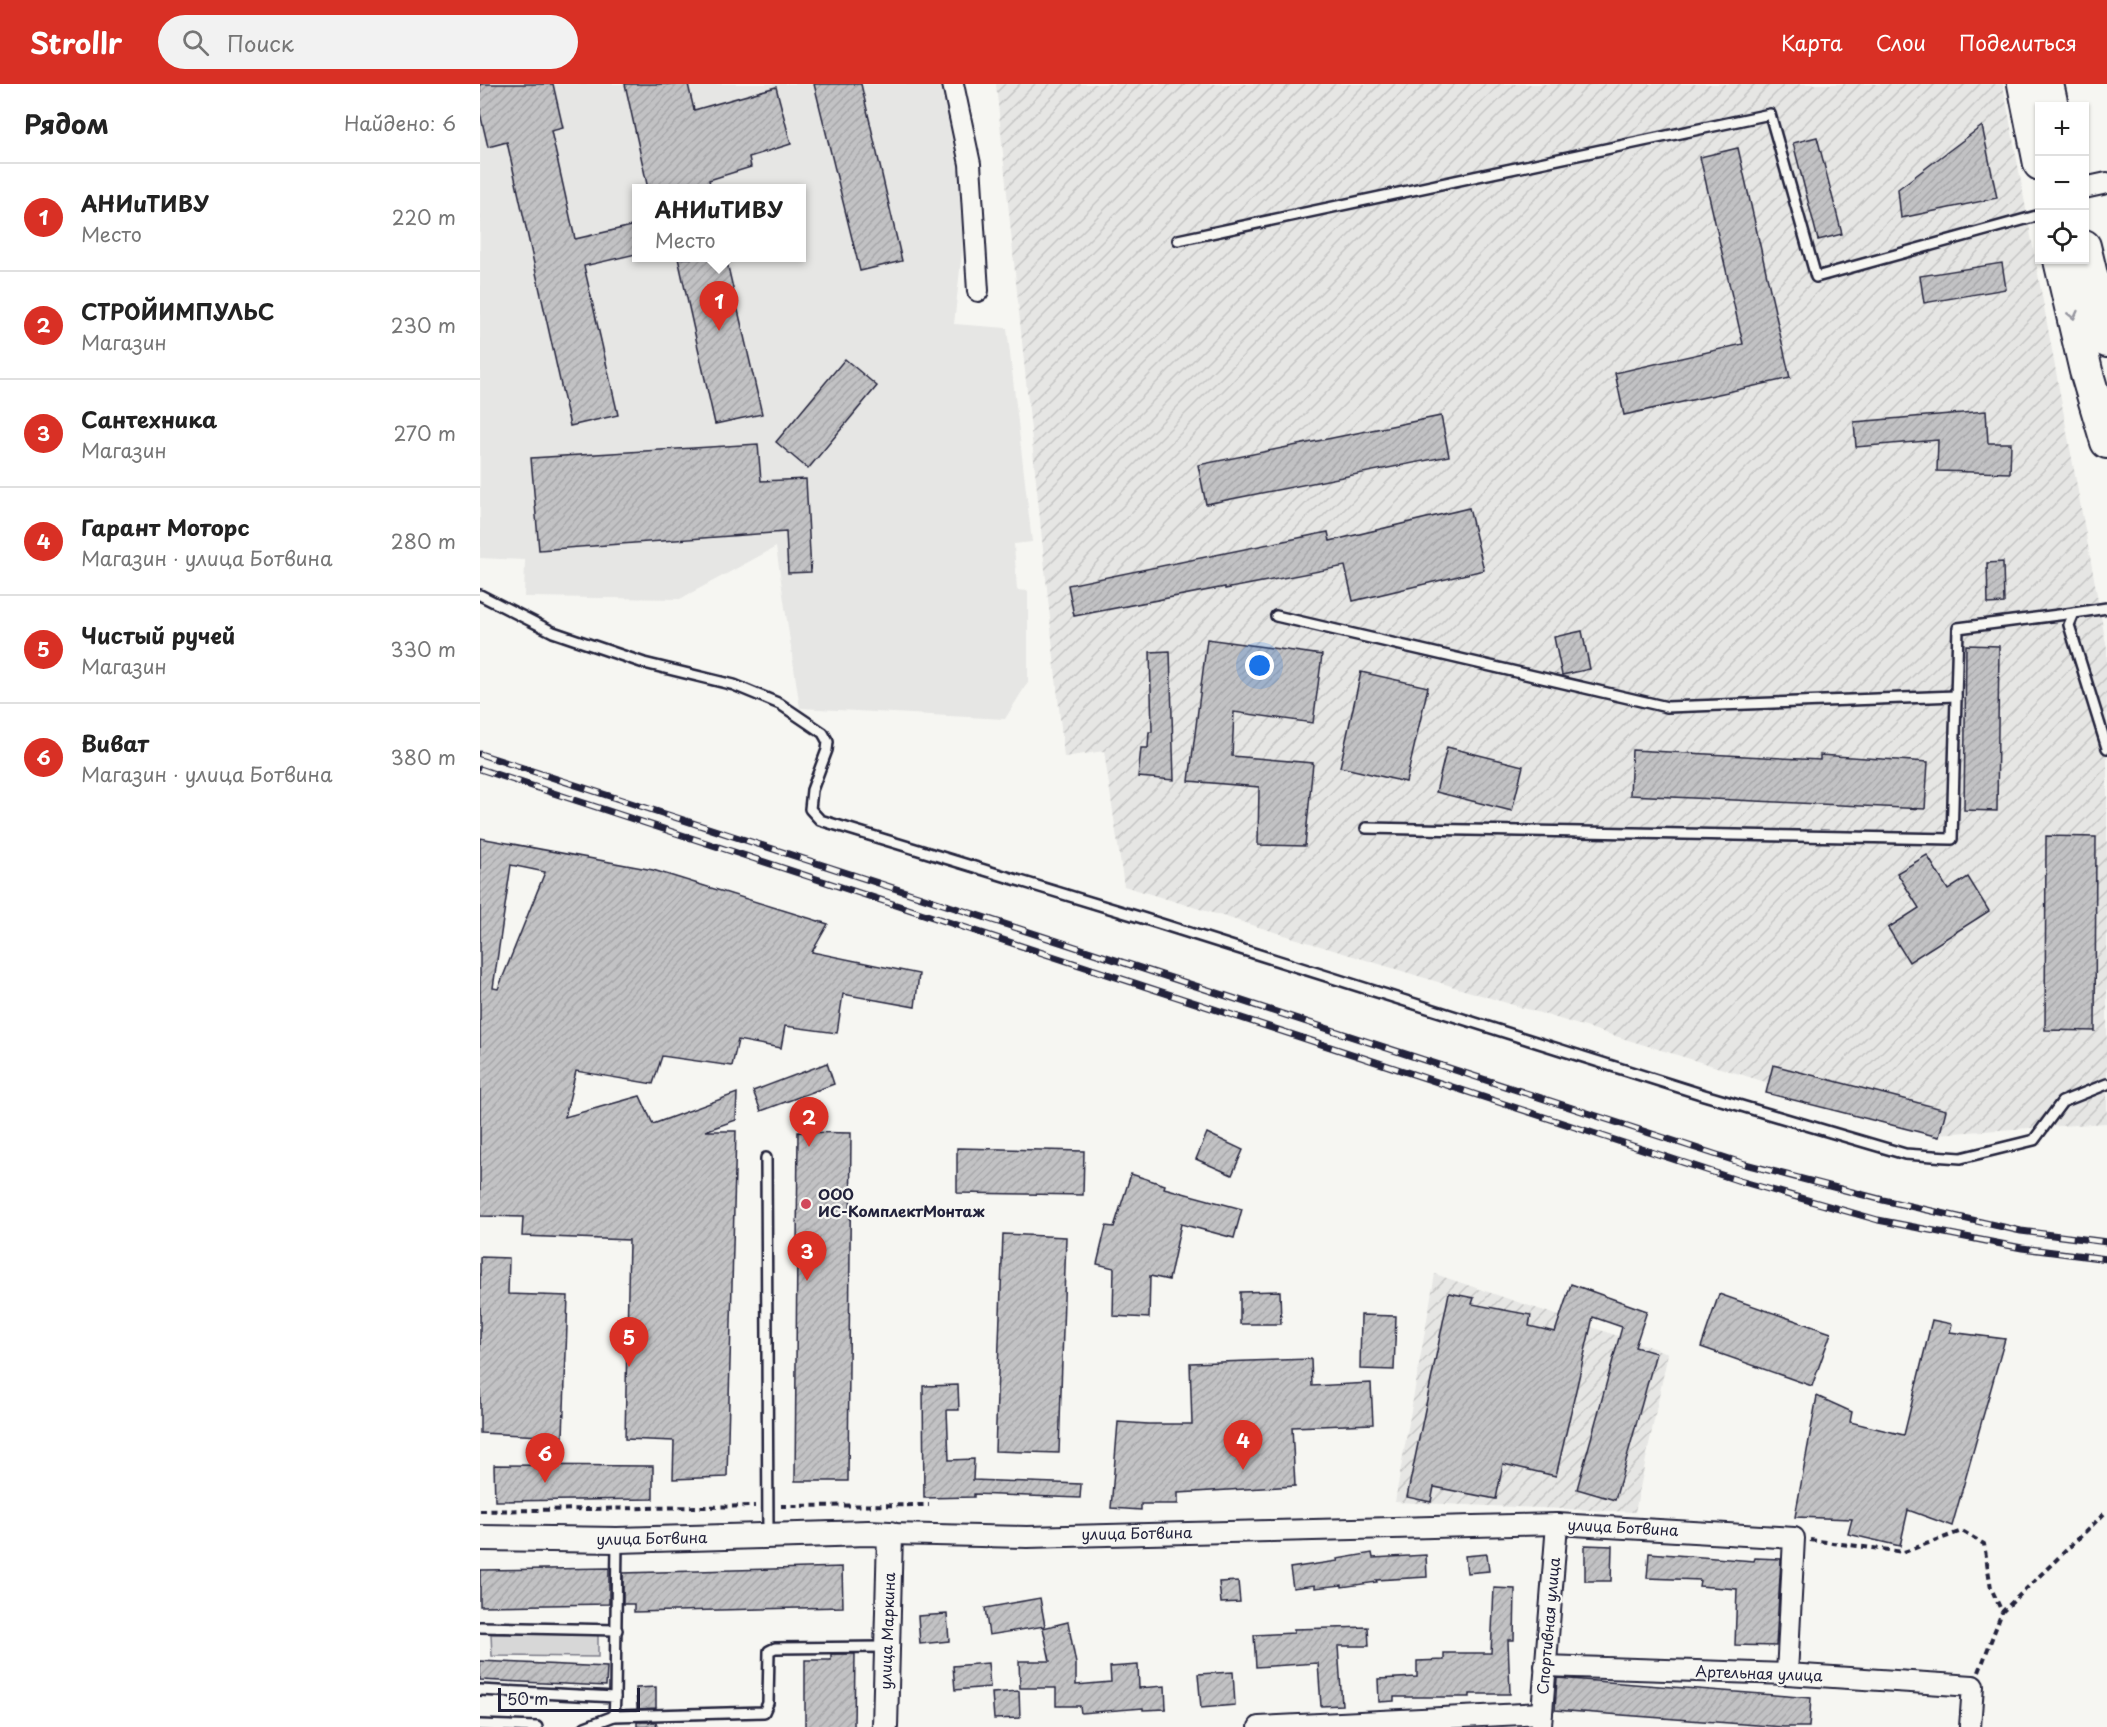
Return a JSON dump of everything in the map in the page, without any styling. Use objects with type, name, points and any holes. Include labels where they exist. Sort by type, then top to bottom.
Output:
[{"type":"highway","points":[[2024,84],[2038,156]]},
{"type":"highway","points":[[2047,84],[2051,102]]},
{"type":"highway","points":[[2089,263],[2107,341]]},
{"type":"highway","points":[[2061,264],[2086,371],[2106,437]]},
{"type":"street","points":[[953,84],[970,164],[978,291]]},
{"type":"street","points":[[2089,187],[2107,183]]},
{"type":"street","name":"улица Ботвина","points":[[480,1538],[617,1540],[857,1533],[1028,1537],[1557,1524],[1794,1538]]},
{"type":"street","name":"Спортивная улица","points":[[1541,1720],[1557,1524]]},
{"type":"street","name":"улица Маркина","points":[[885,1727],[890,1534]]},
{"type":"street","points":[[1787,1674],[1794,1538]]},
{"type":"street","name":"Артельная улица","points":[[1545,1666],[1787,1674],[1973,1686]]},
{"type":"street","points":[[1970,1727],[1973,1686]]},
{"type":"street","points":[[1259,1727],[1541,1720]]},
{"type":"lane","points":[[1178,240],[1770,114],[1816,277],[2035,216]]},
{"type":"lane","points":[[480,595],[552,632],[644,663],[734,685],[780,704],[823,732],[828,742],[827,750],[812,790],[810,809],[820,820],[1138,917],[1704,1095],[1905,1154],[1961,1158],[2034,1140],[2062,1102],[2107,1084]]},
{"type":"lane","points":[[1366,828],[1952,839],[1958,628],[2107,608]]},
{"type":"lane","points":[[2074,613],[2069,625],[2107,748]]},
{"type":"lane","points":[[1276,616],[1666,707],[1956,696]]},
{"type":"lane","points":[[766,1158],[768,1536]]},
{"type":"lane","points":[[614,1716],[617,1540]]},
{"type":"lane","points":[[480,1627],[617,1630]]},
{"type":"lane","points":[[585,1727],[614,1716],[764,1712],[768,1702],[770,1651],[775,1648],[888,1647]]},
{"type":"lane","points":[[480,1690],[615,1697]]},
{"type":"lane","points":[[480,1725],[537,1727]]},
{"type":"path","points":[[480,1511],[929,1505]]},
{"type":"path","points":[[1973,1686],[2002,1612],[2107,1511]]},
{"type":"path","points":[[1794,1538],[1904,1552],[1962,1531],[1984,1544],[1991,1588],[2002,1612]]},
{"type":"shaded area","points":[[480,84],[945,84],[968,198],[954,324],[1007,328],[1032,542],[1014,544],[1017,590],[1028,591],[1028,682],[1005,719],[800,708],[776,547],[680,599],[524,597],[525,560],[480,558]]},
{"type":"shaded area","points":[[996,84],[2003,84],[2107,649],[2107,1123],[1936,1134],[1124,886],[1104,751],[1064,757]]},
{"type":"shaded area","points":[[1435,1274],[1668,1353],[1635,1512],[1395,1502]]},
{"type":"shaded area","points":[[491,1634],[598,1634],[598,1657],[492,1656]]},
{"type":"building","points":[[480,84],[553,84],[563,128],[551,131],[575,239],[632,226],[632,255],[584,266],[618,415],[570,426],[507,142],[488,147],[480,113]]},
{"type":"building","points":[[625,84],[688,84],[694,110],[776,87],[791,144],[749,157],[751,167],[709,180],[710,184],[647,184]]},
{"type":"building","points":[[814,84],[861,84],[902,261],[860,271]]},
{"type":"building","points":[[1982,126],[1997,198],[1901,218],[1898,189]]},
{"type":"building","points":[[1817,137],[1842,234],[1818,240],[1793,143]]},
{"type":"building","points":[[1738,148],[1790,378],[1624,415],[1615,373],[1743,344],[1700,157]]},
{"type":"building","points":[[679,262],[727,262],[762,414],[715,424]]},
{"type":"building","points":[[2002,263],[2006,289],[1924,303],[1920,276]]},
{"type":"building","points":[[845,359],[877,386],[808,469],[776,442]]},
{"type":"building","points":[[1986,411],[1988,443],[2011,443],[2010,473],[1937,471],[1938,440],[1856,447],[1854,422]]},
{"type":"building","points":[[1441,416],[1449,456],[1206,504],[1198,465]]},
{"type":"building","points":[[758,444],[761,481],[806,479],[811,572],[788,573],[786,532],[539,550],[531,458]]},
{"type":"building","points":[[1469,508],[1484,570],[1353,601],[1345,566],[1074,616],[1068,585],[1328,532],[1330,541]]},
{"type":"building","points":[[2003,562],[2004,603],[1988,604],[1987,563]]},
{"type":"building","points":[[1582,631],[1590,669],[1562,675],[1554,637]]},
{"type":"building","points":[[1207,639],[1322,655],[1313,723],[1234,712],[1232,756],[1313,763],[1305,846],[1258,845],[1259,787],[1189,781]]},
{"type":"building","points":[[1966,645],[1999,646],[1997,811],[1964,810]]},
{"type":"building","points":[[1170,651],[1174,780],[1138,777],[1141,748],[1148,748],[1149,732],[1152,732],[1150,652]]},
{"type":"building","points":[[1361,672],[1428,687],[1406,782],[1340,767]]},
{"type":"building","points":[[1447,747],[1523,766],[1512,811],[1436,792]]},
{"type":"building","points":[[1632,750],[1820,760],[1820,755],[1928,762],[1925,809],[1630,795]]},
{"type":"building","points":[[2046,836],[2096,837],[2095,1031],[2045,1030]]},
{"type":"building","points":[[480,838],[653,870],[828,924],[812,952],[919,974],[915,1007],[843,994],[837,1033],[785,1026],[781,1048],[738,1040],[732,1066],[662,1056],[653,1084],[576,1071],[565,1117],[640,1096],[653,1124],[737,1093],[736,1120],[705,1131],[736,1131],[727,1477],[673,1479],[674,1441],[625,1439],[629,1240],[522,1236],[523,1217],[480,1216]],"holes":[[[511,865],[545,872],[498,989],[493,988]]]},
{"type":"building","points":[[1927,855],[1948,890],[1968,877],[1989,911],[1909,962],[1888,928],[1919,908],[1897,873]]},
{"type":"building","points":[[827,1063],[834,1084],[761,1111],[753,1091]]},
{"type":"building","points":[[1773,1065],[1946,1110],[1939,1137],[1766,1093]]},
{"type":"building","points":[[798,1132],[851,1133],[848,1481],[795,1481]]},
{"type":"building","points":[[1207,1133],[1243,1150],[1232,1175],[1196,1159]]},
{"type":"building","points":[[957,1148],[1084,1151],[1083,1195],[957,1193]]},
{"type":"building","points":[[1131,1174],[1165,1185],[1164,1188],[1242,1209],[1234,1238],[1181,1224],[1169,1280],[1150,1276],[1149,1318],[1113,1316],[1114,1268],[1097,1264],[1106,1226],[1114,1227]]},
{"type":"building","points":[[1003,1234],[1066,1237],[1059,1453],[995,1451]]},
{"type":"building","points":[[480,1257],[509,1258],[508,1294],[568,1296],[563,1437],[480,1433]]},
{"type":"building","points":[[1571,1284],[1647,1311],[1635,1347],[1656,1353],[1615,1500],[1577,1489],[1622,1327],[1593,1317],[1556,1476],[1503,1464],[1496,1499],[1434,1487],[1431,1502],[1407,1497],[1449,1293],[1474,1298],[1472,1304],[1531,1315],[1529,1326],[1555,1332]]},
{"type":"building","points":[[1280,1291],[1281,1324],[1240,1324],[1240,1292]]},
{"type":"building","points":[[1719,1294],[1831,1333],[1812,1386],[1701,1347]]},
{"type":"building","points":[[1361,1315],[1396,1316],[1394,1370],[1360,1369]]},
{"type":"building","points":[[1932,1320],[1952,1324],[1950,1332],[2005,1339],[1952,1526],[1908,1510],[1900,1546],[1848,1534],[1852,1519],[1795,1517],[1817,1396],[1852,1412],[1850,1422],[1904,1435]]},
{"type":"building","points":[[1311,1359],[1312,1386],[1371,1383],[1373,1424],[1292,1427],[1295,1486],[1178,1493],[1178,1504],[1141,1504],[1141,1510],[1111,1508],[1118,1422],[1192,1424],[1190,1363]]},
{"type":"building","points":[[958,1385],[959,1410],[947,1410],[949,1460],[974,1459],[973,1480],[1081,1484],[1080,1498],[974,1494],[974,1497],[924,1498],[923,1386]]},
{"type":"building","points":[[494,1465],[653,1466],[653,1499],[495,1501]]},
{"type":"building","points":[[1585,1545],[1612,1546],[1611,1581],[1585,1581]]},
{"type":"building","points":[[1372,1553],[1373,1558],[1426,1555],[1427,1577],[1376,1580],[1377,1582],[1342,1587],[1342,1585],[1315,1588],[1315,1585],[1293,1588],[1290,1568]]},
{"type":"building","points":[[1649,1553],[1754,1561],[1755,1558],[1781,1559],[1776,1646],[1735,1645],[1737,1589],[1699,1586],[1700,1580],[1647,1578]]},
{"type":"building","points":[[1487,1554],[1489,1571],[1467,1573],[1465,1556]]},
{"type":"building","points":[[842,1567],[843,1607],[634,1612],[634,1604],[623,1604],[623,1573]]},
{"type":"building","points":[[609,1568],[609,1604],[480,1606],[480,1570]]},
{"type":"building","points":[[1238,1581],[1240,1602],[1221,1603],[1219,1582]]},
{"type":"building","points":[[1494,1588],[1515,1589],[1514,1640],[1508,1640],[1510,1694],[1470,1694],[1470,1697],[1394,1697],[1394,1701],[1379,1702],[1378,1679],[1417,1677],[1417,1661],[1444,1660],[1444,1653],[1491,1653]]},
{"type":"building","points":[[1040,1598],[1045,1626],[989,1635],[985,1608]]},
{"type":"building","points":[[947,1614],[949,1641],[920,1644],[918,1616]]},
{"type":"building","points":[[1068,1622],[1076,1664],[1076,1685],[1111,1682],[1110,1667],[1138,1665],[1139,1688],[1165,1686],[1166,1709],[1143,1710],[1143,1708],[1081,1713],[1080,1706],[1056,1706],[1056,1688],[1020,1688],[1019,1661],[1050,1661],[1043,1628]]},
{"type":"building","points":[[1368,1627],[1369,1646],[1338,1646],[1342,1705],[1321,1706],[1318,1663],[1256,1667],[1254,1635],[1294,1633],[1294,1629]]},
{"type":"building","points":[[831,1654],[855,1654],[854,1727],[805,1727],[805,1660],[831,1660]]},
{"type":"building","points":[[480,1661],[607,1667],[606,1686],[480,1680]]},
{"type":"building","points":[[988,1663],[990,1687],[955,1690],[953,1666]]},
{"type":"building","points":[[1233,1672],[1235,1705],[1201,1708],[1198,1674]]},
{"type":"building","points":[[1557,1678],[1811,1698],[1809,1727],[1555,1710]]},
{"type":"building","points":[[656,1687],[656,1708],[637,1709],[636,1688]]},
{"type":"building","points":[[1019,1691],[1020,1718],[994,1719],[992,1693]]},
{"type":"building","points":[[637,1722],[656,1722],[657,1727],[637,1727]]},
{"type":"railway","points":[[480,754],[1745,1164],[1883,1200],[2021,1231],[2107,1242]]},
{"type":"railway","points":[[480,769],[1740,1181],[1878,1220],[2022,1248],[2107,1259]]},
{"type":"place","name":"АНИиТИВУ","points":[[719,331]]},
{"type":"place","name":"СТРОЙИМПУЛЬС","points":[[809,1147]]},
{"type":"place","name":"ООО ИС-КомплектМонтаж","points":[[806,1204]]},
{"type":"place","name":"Сантехника","points":[[807,1281]]},
{"type":"place","name":"Чистый ручей","points":[[629,1367]]},
{"type":"place","name":"Гарант Моторс","points":[[1243,1470]]},
{"type":"place","name":"Виват","points":[[545,1483]]}]
